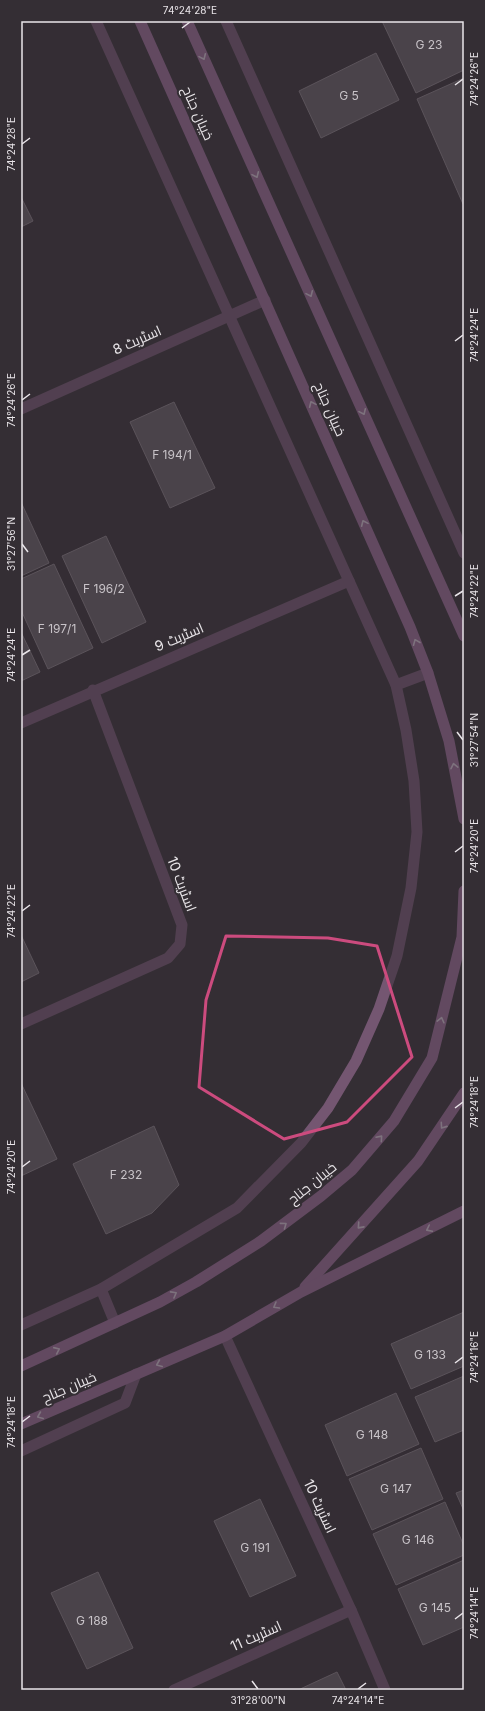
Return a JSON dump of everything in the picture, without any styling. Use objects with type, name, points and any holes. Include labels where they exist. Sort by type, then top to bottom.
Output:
[{"type":"main road","name":"خیبان جناح","points":[[140,21],[410,627],[428,673],[449,741],[464,818]]},
{"type":"main road","name":"خیبان جناح","points":[[187,21],[464,636]]},
{"type":"main road","name":"خیبان جناح","points":[[21,1366],[160,1302],[196,1282],[261,1241],[321,1196],[352,1170],[394,1121],[432,1058],[462,937],[464,891]]},
{"type":"main road","name":"خیبان جناح","points":[[301,1292],[418,1161],[464,1093]]},
{"type":"main road","name":"خیبان جناح","points":[[21,1424],[225,1336],[301,1292],[464,1211]]},
{"type":"street","points":[[21,1324],[101,1289],[237,1208],[301,1143],[328,1108],[356,1061],[379,1009],[398,956],[411,888],[417,832],[414,781],[406,730],[396,685],[96,21]]},
{"type":"street","points":[[226,21],[464,553]]},
{"type":"street","name":"اسٹریٹ 8","points":[[21,409],[228,315],[265,300]]},
{"type":"street","name":"اسٹریٹ 9","points":[[21,723],[93,690],[349,580]]},
{"type":"street","points":[[396,685],[428,673]]},
{"type":"street","name":"اسٹریٹ 10","points":[[21,1024],[168,958],[180,944],[182,925],[93,690]]},
{"type":"street","points":[[101,1289],[116,1323]]},
{"type":"street","name":"اسٹریٹ 10","points":[[225,1336],[351,1610],[385,1690]]},
{"type":"street","points":[[21,1451],[124,1403],[136,1374]]},
{"type":"street","name":"اسٹریٹ 11","points":[[174,1690],[351,1610]]},
{"type":"highlighted area","points":[[226,936],[328,938],[377,946],[412,1057],[347,1122],[284,1139],[199,1087],[206,1000]]},
{"type":"building","points":[[382,21],[464,21],[464,70],[416,93]]},
{"type":"building","points":[[376,53],[399,100],[321,138],[299,91]]},
{"type":"building","points":[[464,78],[464,204],[463,204],[417,99]]},
{"type":"building","points":[[21,197],[33,221],[21,227]]},
{"type":"building","points":[[174,402],[215,488],[170,508],[130,422]]},
{"type":"building","points":[[21,502],[49,563],[21,576]]},
{"type":"building","points":[[106,536],[146,622],[102,643],[62,556]]},
{"type":"building","points":[[54,564],[93,648],[48,669],[21,610],[21,579]]},
{"type":"building","points":[[21,632],[40,672],[21,681]]},
{"type":"building","points":[[21,935],[39,973],[21,982]]},
{"type":"building","points":[[21,1083],[57,1159],[21,1176]]},
{"type":"building","points":[[154,1126],[179,1185],[152,1213],[106,1234],[73,1164]]},
{"type":"building","points":[[464,1312],[464,1366],[411,1389],[391,1344]]},
{"type":"building","points":[[464,1376],[464,1430],[435,1442],[415,1397]]},
{"type":"building","points":[[396,1393],[419,1444],[347,1476],[325,1425]]},
{"type":"building","points":[[421,1448],[443,1499],[372,1530],[349,1479]]},
{"type":"building","points":[[464,1490],[464,1511],[456,1493]]},
{"type":"building","points":[[260,1499],[296,1576],[250,1597],[214,1521]]},
{"type":"building","points":[[445,1502],[464,1546],[464,1555],[396,1585],[373,1534]]},
{"type":"building","points":[[464,1560],[464,1627],[423,1645],[398,1589]]},
{"type":"building","points":[[98,1572],[133,1648],[87,1669],[51,1593]]},
{"type":"building","points":[[337,1672],[346,1690],[298,1690]]}]
